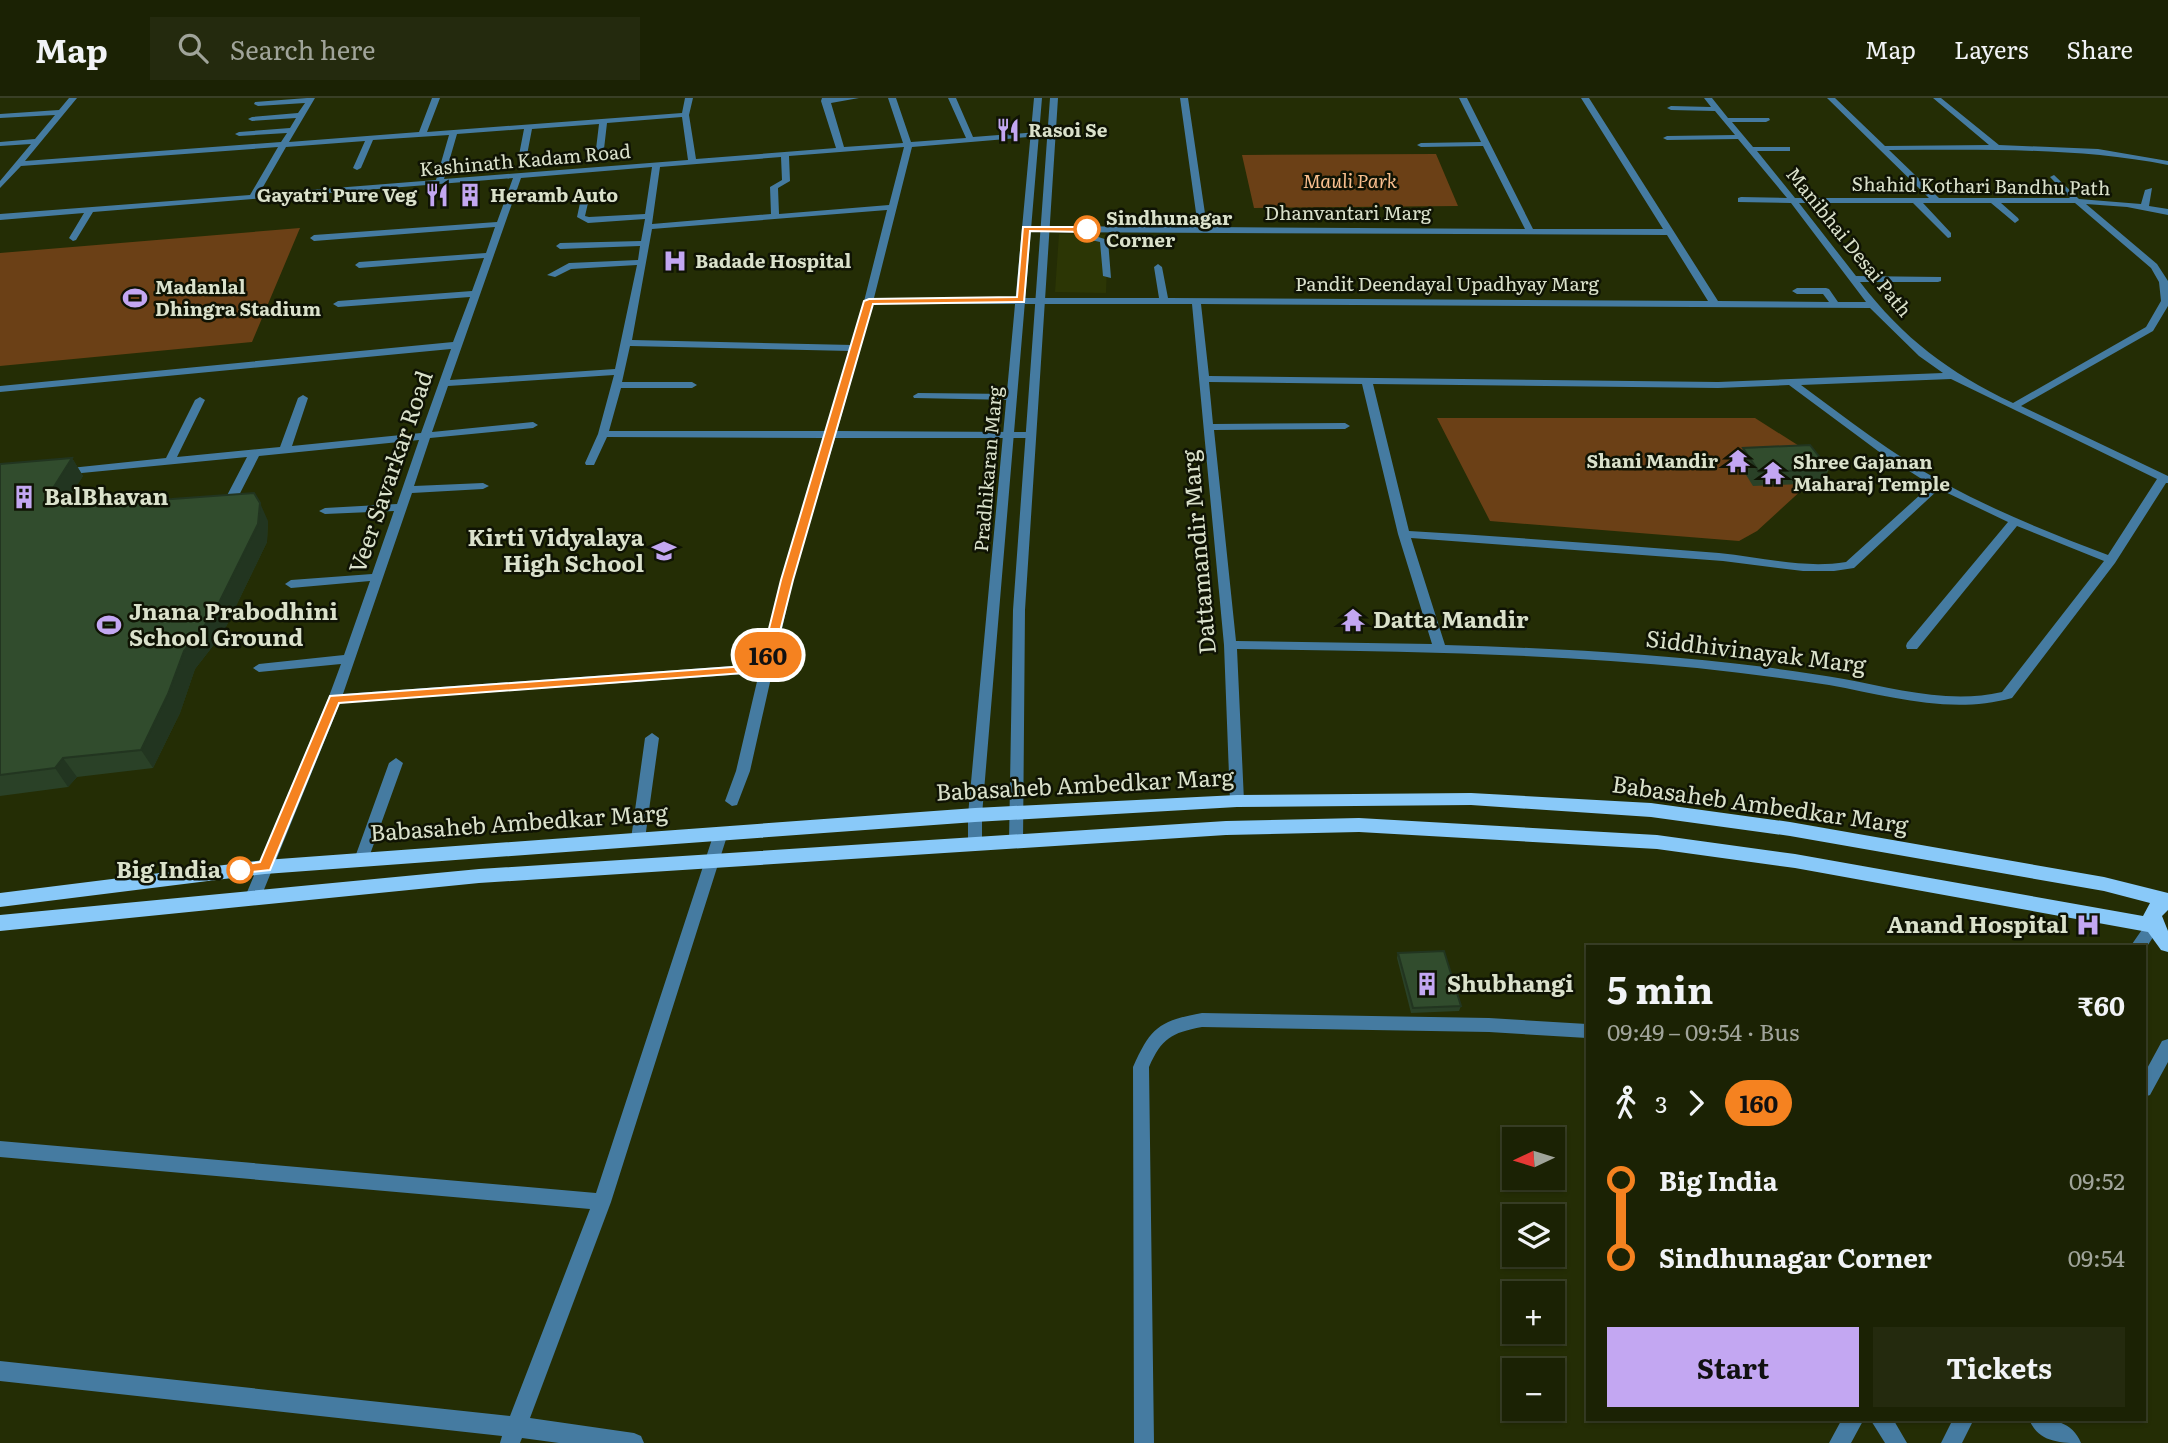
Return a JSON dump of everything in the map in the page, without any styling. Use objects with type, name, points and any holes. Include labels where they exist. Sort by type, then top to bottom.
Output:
[{"type":"main road","name":"Babasaheb Ambedkar Marg","points":[[0,900],[265,867],[975,815],[1237,801],[1471,799],[1651,810],[1790,829],[2104,884],[2168,901]]},
{"type":"main road","points":[[0,923],[479,876],[712,859],[1226,828],[1359,825],[1657,842],[1795,861],[2153,925]]},
{"type":"main road","points":[[2168,901],[2153,911],[2153,925],[2168,944]]},
{"type":"street","points":[[0,187],[73,98]]},
{"type":"street","points":[[422,135],[436,98]]},
{"type":"street","points":[[689,98],[685,115],[692,162]]},
{"type":"street","points":[[841,150],[825,99],[855,98]]},
{"type":"street","points":[[732,801],[743,771],[787,580],[857,348],[894,207],[908,145],[892,98]]},
{"type":"street","points":[[952,98],[971,140]]},
{"type":"street","name":"Pradhikaran Marg","points":[[975,844],[975,815],[1038,98]]},
{"type":"street","name":"Pradhikaran Marg","points":[[1016,842],[1019,610],[1054,98]]},
{"type":"street","points":[[1184,98],[1203,230]]},
{"type":"street","points":[[1463,98],[1530,231]]},
{"type":"street","points":[[1585,98],[1714,303]]},
{"type":"street","name":"Manibhai Desai Path","points":[[1708,98],[1793,200],[1873,305],[1922,354],[1953,376],[2166,479]]},
{"type":"street","points":[[1831,98],[1936,201]]},
{"type":"street","points":[[1937,98],[1998,148]]},
{"type":"street","points":[[258,104],[310,99]]},
{"type":"street","points":[[253,197],[310,99]]},
{"type":"street","points":[[1671,108],[1717,109]]},
{"type":"street","points":[[0,116],[61,112]]},
{"type":"street","points":[[252,120],[302,115]]},
{"type":"street","points":[[20,164],[685,115]]},
{"type":"street","points":[[1726,120],[1766,120]]},
{"type":"street","points":[[600,149],[603,121]]},
{"type":"street","points":[[523,155],[528,127]]},
{"type":"street","points":[[239,134],[293,130]]},
{"type":"street","points":[[439,183],[454,132]]},
{"type":"street","name":"Kashinath Kadam Road","points":[[0,217],[1052,134]]},
{"type":"street","points":[[1667,138],[1741,137]]},
{"type":"street","points":[[357,168],[370,138]]},
{"type":"street","points":[[0,144],[39,141]]},
{"type":"street","points":[[1421,145],[1486,144]]},
{"type":"street","points":[[1883,148],[1998,148],[2120,153],[2168,163]]},
{"type":"street","points":[[1751,149],[1787,149]]},
{"type":"street","points":[[775,216],[774,187],[786,181],[785,155]]},
{"type":"street","points":[[590,463],[603,434],[621,372],[643,262],[656,165]]},
{"type":"street","name":"Veer Savarkar Road","points":[[253,897],[335,699],[518,176]]},
{"type":"street","points":[[2014,407],[2150,329],[2166,301],[2164,282],[2154,267],[2077,201],[2054,177]]},
{"type":"street","points":[[2144,206],[2149,190]]},
{"type":"street","name":"Shahid Kothari Bandhu Path","points":[[1741,200],[2077,201],[2144,206],[2168,212]]},
{"type":"street","points":[[1915,200],[1948,235]]},
{"type":"street","points":[[1993,201],[2015,220]]},
{"type":"street","points":[[584,204],[581,216],[588,220],[649,221],[775,216],[894,207]]},
{"type":"street","points":[[73,238],[90,210]]},
{"type":"street","points":[[314,238],[500,225]]},
{"type":"street","name":"Dhanvantari Marg","points":[[1026,229],[1045,233],[1203,230],[1670,232]]},
{"type":"street","points":[[1045,233],[1101,237],[1104,240],[1108,276]]},
{"type":"street","points":[[560,246],[646,243]]},
{"type":"street","points":[[359,265],[489,255]]},
{"type":"street","points":[[552,275],[569,266],[643,262]]},
{"type":"street","points":[[1158,267],[1164,300]]},
{"type":"street","points":[[1853,279],[1938,279]]},
{"type":"street","points":[[1797,290],[1826,291],[1835,304]]},
{"type":"street","points":[[338,304],[475,294]]},
{"type":"street","name":"Pandit Deendayal Upadhyay Marg","points":[[869,301],[1196,300],[1873,305]]},
{"type":"street","name":"Dattamandir Marg","points":[[1196,300],[1230,645],[1237,801]]},
{"type":"street","points":[[627,343],[857,348]]},
{"type":"street","points":[[0,389],[457,345]]},
{"type":"street","points":[[444,383],[621,372]]},
{"type":"street","points":[[1204,379],[1581,385],[1792,383],[1953,376]]},
{"type":"street","points":[[1367,382],[1404,534],[1440,648]]},
{"type":"street","points":[[1792,383],[1885,452],[1938,484],[2015,522],[2111,560]]},
{"type":"street","points":[[617,385],[692,385]]},
{"type":"street","points":[[918,396],[1012,397]]},
{"type":"street","points":[[285,449],[303,398]]},
{"type":"street","points":[[170,461],[200,400]]},
{"type":"street","points":[[55,472],[533,425]]},
{"type":"street","points":[[1209,427],[1345,426]]},
{"type":"street","points":[[603,434],[1030,435]]},
{"type":"street","points":[[227,508],[255,452]]},
{"type":"street","name":"Siddhivinayak Marg","points":[[1230,645],[1440,648],[1656,660],[1820,679],[1952,702],[1992,700],[2007,695],[2111,560],[2166,479]]},
{"type":"street","points":[[1404,534],[1837,568],[1850,565],[1938,484]]},
{"type":"street","points":[[407,490],[484,486]]},
{"type":"street","points":[[326,511],[401,507]]},
{"type":"street","points":[[1912,646],[2015,522]]},
{"type":"street","points":[[291,584],[377,577]]},
{"type":"street","points":[[259,668],[348,659]]},
{"type":"street","points":[[335,699],[765,668]]},
{"type":"street","points":[[638,839],[652,738]]},
{"type":"street","points":[[361,860],[396,763]]},
{"type":"street","points":[[514,1435],[601,1202],[720,833]]},
{"type":"street","points":[[2139,945],[2153,925]]},
{"type":"street","points":[[1144,1443],[1141,1066],[1154,1038],[1174,1025],[1202,1020],[1489,1025],[1586,1031]]},
{"type":"street","points":[[2146,1086],[2168,1046]]},
{"type":"street","points":[[0,1149],[601,1202]]},
{"type":"street","points":[[0,1371],[514,1435],[634,1443]]},
{"type":"street","points":[[1839,1443],[1853,1421]]},
{"type":"street","points":[[1881,1421],[1896,1443]]},
{"type":"street","points":[[1951,1443],[1963,1421]]},
{"type":"street","points":[[2042,1421],[2071,1443]]},
{"type":"shaded area","points":[[1059,234],[1108,235],[1106,293],[1055,292]]},
{"type":"green space","name":"Mauli Park","points":[[1436,154],[1458,206],[1254,208],[1242,155]]},
{"type":"green space","name":"Madanlal Dhingra Stadium","points":[[300,228],[252,342],[0,366],[0,253]]},
{"type":"green space","points":[[1437,418],[1755,418],[1829,465],[1757,531],[1739,541],[1490,521]]},
{"type":"building","points":[[1810,445],[1829,469],[1759,472],[1743,448]]},
{"type":"building","points":[[72,458],[45,501],[172,499],[254,493],[260,503],[258,524],[213,615],[184,651],[168,694],[141,750],[63,758],[55,768],[0,775],[0,464]]},
{"type":"building","name":"Shubhangi","points":[[1444,951],[1461,1006],[1413,1008],[1398,953]]},
{"type":"bus line","name":"160","points":[[240,870],[265,867],[335,699],[765,668],[787,580],[869,301],[1021,300],[1026,229],[1087,229]]},
{"type":"place","name":"Rasoi Se","points":[[1008,130]]},
{"type":"place","name":"Gayatri Pure Veg","points":[[437,195]]},
{"type":"place","name":"Heramb Auto","points":[[470,195]]},
{"type":"place","name":"Sindhunagar Corner","points":[[1087,229]]},
{"type":"place","name":"Badade Hospital","points":[[675,261]]},
{"type":"place","name":"Madanlal Dhingra Stadium","points":[[135,298]]},
{"type":"place","name":"Shani Mandir","points":[[1738,461]]},
{"type":"place","name":"Shree Gajanan Maharaj Temple","points":[[1773,473]]},
{"type":"place","name":"BalBhavan","points":[[24,497]]},
{"type":"place","name":"Kirti Vidyalaya High School","points":[[664,551]]},
{"type":"place","name":"Datta Mandir","points":[[1353,620]]},
{"type":"place","name":"Jnana Prabodhini School Ground","points":[[109,625]]},
{"type":"place","name":"Big India","points":[[240,870]]},
{"type":"place","name":"Anand Hospital","points":[[2088,925]]},
{"type":"place","name":"Shubhangi","points":[[1427,984]]}]
